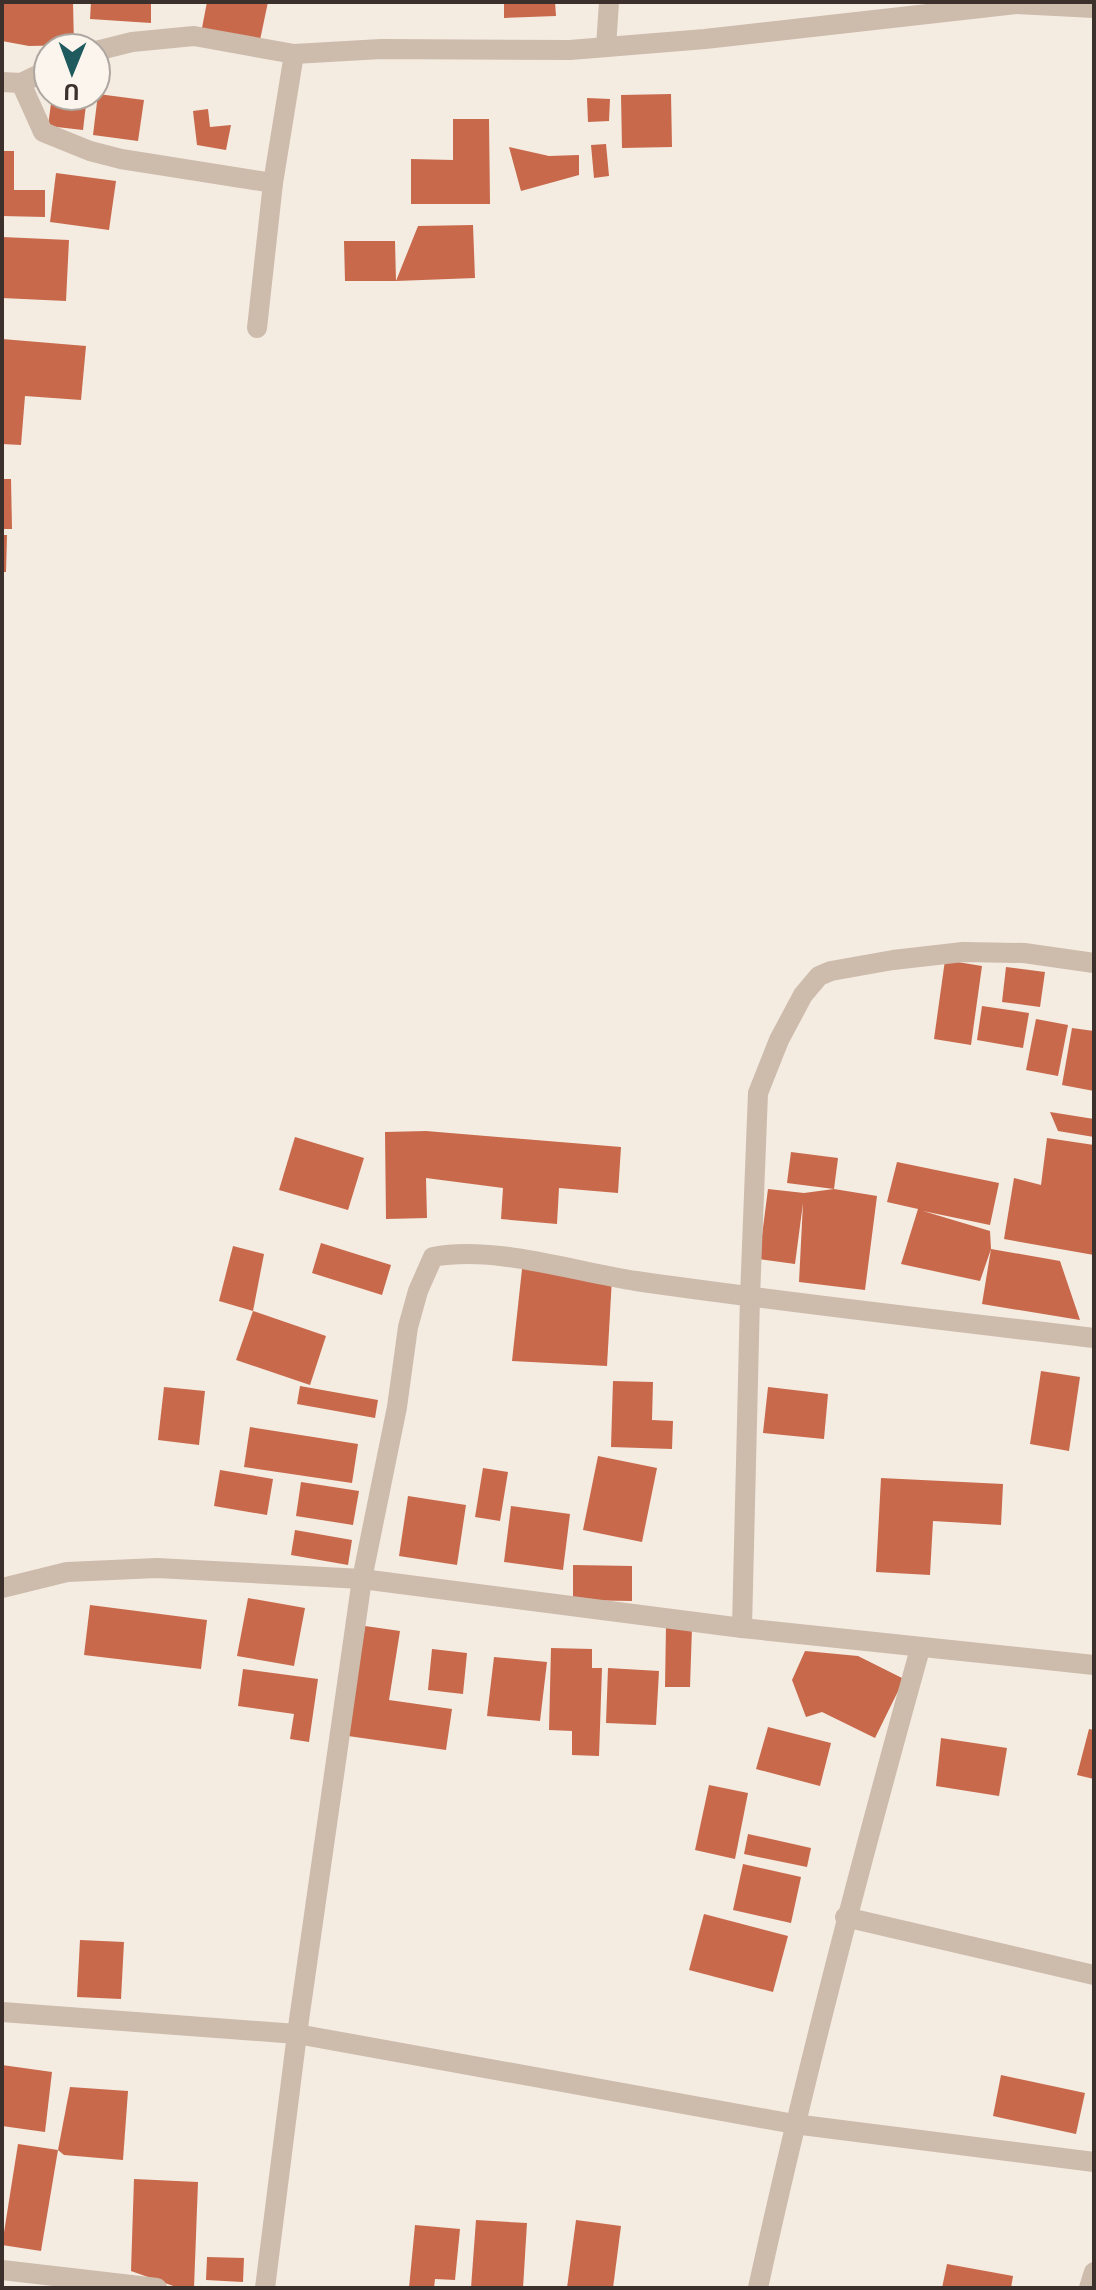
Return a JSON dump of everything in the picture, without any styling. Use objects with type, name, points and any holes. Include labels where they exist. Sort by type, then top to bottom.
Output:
[{"type":"street","points":[[606,47],[609,2]]},
{"type":"street","points":[[112,47],[194,36],[294,54],[381,49],[570,50],[705,39],[1016,3],[1094,8]]},
{"type":"street","points":[[257,328],[273,183],[294,54]]},
{"type":"street","points":[[32,75],[12,82],[43,132],[90,151],[121,159],[273,183]]},
{"type":"street","points":[[742,1628],[758,1093],[785,1029],[803,995],[819,976],[831,971],[963,952],[1024,953],[1094,963]]},
{"type":"street","points":[[265,2288],[297,2034],[362,1579],[397,1407],[408,1327],[418,1291],[433,1257],[454,1252],[523,1260],[612,1278],[750,1297],[1094,1338]]},
{"type":"street","points":[[2,1588],[67,1572],[157,1568],[362,1579],[920,1649],[1094,1665]]},
{"type":"street","points":[[758,2288],[845,1917],[920,1649]]},
{"type":"street","points":[[845,1917],[1094,1975]]},
{"type":"street","points":[[2,2012],[297,2034],[794,2124],[1094,2162]]},
{"type":"street","points":[[2,2270],[157,2288]]},
{"type":"street","points":[[1089,2288],[1094,2272]]},
{"type":"building","points":[[2,2],[73,2],[74,32],[32,32],[32,46],[2,41]]},
{"type":"building","points":[[91,2],[151,2],[151,23],[90,19]]},
{"type":"building","points":[[207,2],[268,2],[260,40],[201,33]]},
{"type":"building","points":[[504,2],[555,2],[556,16],[504,18]]},
{"type":"building","points":[[671,94],[672,147],[622,148],[621,95]]},
{"type":"building","points":[[112,96],[144,100],[138,141],[93,135],[96,112],[112,112]]},
{"type":"building","points":[[587,98],[610,99],[609,121],[588,122]]},
{"type":"building","points":[[208,109],[210,127],[231,125],[226,150],[197,145],[193,111]]},
{"type":"building","points":[[50,112],[85,112],[83,130],[48,126]]},
{"type":"building","points":[[453,119],[489,119],[490,204],[411,204],[411,159],[453,160]]},
{"type":"building","points":[[606,144],[609,176],[594,178],[591,145]]},
{"type":"building","points":[[509,147],[549,156],[579,155],[579,175],[521,191]]},
{"type":"building","points":[[2,151],[14,151],[14,190],[45,190],[45,217],[2,216]]},
{"type":"building","points":[[56,173],[116,181],[109,230],[50,222]]},
{"type":"building","points":[[473,225],[475,278],[396,281],[418,226]]},
{"type":"building","points":[[2,237],[69,240],[66,301],[2,298]]},
{"type":"building","points":[[344,241],[395,241],[396,281],[345,281]]},
{"type":"building","points":[[2,339],[86,346],[81,400],[25,396],[21,445],[2,444]]},
{"type":"building","points":[[2,479],[11,479],[12,529],[2,529]]},
{"type":"building","points":[[2,535],[7,535],[6,572],[2,572]]},
{"type":"building","points":[[945,960],[982,966],[971,1045],[934,1039]]},
{"type":"building","points":[[1006,967],[1045,972],[1040,1007],[1002,1002]]},
{"type":"building","points":[[982,1006],[1029,1013],[1023,1048],[977,1040]]},
{"type":"building","points":[[1036,1019],[1068,1025],[1058,1076],[1026,1070]]},
{"type":"building","points":[[1072,1028],[1094,1031],[1094,1091],[1062,1085]]},
{"type":"building","points":[[1050,1112],[1094,1119],[1094,1137],[1058,1131]]},
{"type":"building","points":[[426,1131],[621,1147],[618,1193],[559,1188],[557,1224],[501,1219],[503,1188],[426,1178],[427,1218],[386,1219],[385,1132]]},
{"type":"building","points":[[295,1137],[364,1158],[348,1210],[279,1190]]},
{"type":"building","points":[[1047,1138],[1094,1145],[1094,1255],[1004,1239],[1014,1178],[1041,1185]]},
{"type":"building","points":[[791,1152],[838,1158],[834,1189],[787,1183]]},
{"type":"building","points":[[897,1162],[999,1183],[990,1225],[923,1211],[990,1231],[991,1249],[980,1281],[901,1264],[918,1209],[887,1202]]},
{"type":"building","points":[[768,1189],[804,1193],[834,1189],[877,1196],[865,1290],[799,1282],[803,1203],[795,1264],[759,1259]]},
{"type":"building","points":[[321,1243],[391,1265],[382,1295],[312,1273]]},
{"type":"building","points":[[233,1246],[264,1254],[253,1311],[219,1301]]},
{"type":"building","points":[[991,1249],[1060,1261],[1080,1320],[982,1304]]},
{"type":"building","points":[[523,1260],[612,1278],[607,1366],[512,1361]]},
{"type":"building","points":[[253,1311],[326,1336],[310,1385],[236,1360]]},
{"type":"building","points":[[1041,1371],[1080,1377],[1069,1451],[1030,1444]]},
{"type":"building","points":[[613,1381],[653,1382],[652,1420],[673,1421],[672,1449],[611,1447]]},
{"type":"building","points":[[300,1386],[378,1400],[375,1418],[297,1404]]},
{"type":"building","points":[[164,1387],[205,1391],[199,1445],[158,1440]]},
{"type":"building","points":[[768,1387],[828,1394],[824,1439],[763,1433]]},
{"type":"building","points":[[250,1427],[358,1444],[352,1483],[244,1467]]},
{"type":"building","points":[[598,1456],[657,1468],[642,1542],[583,1530]]},
{"type":"building","points":[[483,1468],[508,1472],[500,1521],[475,1517]]},
{"type":"building","points":[[220,1470],[273,1479],[267,1515],[214,1506]]},
{"type":"building","points":[[881,1478],[1003,1484],[1001,1525],[933,1521],[930,1575],[876,1572]]},
{"type":"building","points":[[301,1482],[359,1491],[353,1525],[296,1516]]},
{"type":"building","points":[[408,1496],[466,1505],[457,1565],[399,1556]]},
{"type":"building","points":[[511,1506],[570,1514],[563,1570],[504,1562]]},
{"type":"building","points":[[295,1530],[352,1540],[348,1565],[291,1555]]},
{"type":"building","points":[[573,1565],[632,1566],[632,1601],[573,1600]]},
{"type":"building","points":[[248,1598],[305,1608],[294,1666],[237,1656]]},
{"type":"building","points":[[90,1605],[207,1620],[201,1669],[84,1655]]},
{"type":"building","points":[[365,1626],[400,1631],[389,1700],[452,1709],[446,1750],[348,1736]]},
{"type":"building","points":[[666,1626],[692,1627],[690,1687],[665,1687]]},
{"type":"building","points":[[551,1648],[592,1649],[592,1668],[602,1668],[599,1756],[572,1755],[572,1731],[549,1730]]},
{"type":"building","points":[[432,1649],[467,1653],[463,1694],[428,1690]]},
{"type":"building","points":[[805,1651],[858,1656],[904,1679],[875,1738],[822,1712],[806,1717],[792,1680]]},
{"type":"building","points":[[494,1657],[547,1662],[540,1721],[487,1716]]},
{"type":"building","points":[[608,1668],[659,1671],[656,1725],[606,1723]]},
{"type":"building","points":[[243,1669],[318,1679],[309,1742],[290,1739],[294,1714],[238,1706]]},
{"type":"building","points":[[768,1727],[831,1743],[820,1786],[756,1769]]},
{"type":"building","points":[[1089,1729],[1094,1730],[1094,1779],[1077,1775]]},
{"type":"building","points":[[941,1738],[1007,1748],[999,1796],[936,1786]]},
{"type":"building","points":[[709,1785],[748,1793],[735,1859],[695,1850]]},
{"type":"building","points":[[748,1834],[811,1848],[807,1867],[744,1854]]},
{"type":"building","points":[[743,1864],[801,1877],[791,1923],[733,1910]]},
{"type":"building","points":[[704,1914],[788,1936],[773,1992],[689,1970]]},
{"type":"building","points":[[80,1940],[124,1942],[121,1999],[77,1997]]},
{"type":"building","points":[[2,2065],[52,2072],[45,2132],[2,2126]]},
{"type":"building","points":[[1001,2075],[1085,2093],[1076,2134],[993,2116]]},
{"type":"building","points":[[70,2087],[128,2091],[123,2160],[64,2155],[58,2150]]},
{"type":"building","points":[[18,2144],[58,2150],[41,2251],[2,2245]]},
{"type":"building","points":[[134,2179],[198,2182],[194,2288],[179,2288],[131,2271]]},
{"type":"building","points":[[476,2220],[527,2223],[523,2288],[471,2288]]},
{"type":"building","points":[[576,2220],[621,2226],[613,2288],[567,2288]]},
{"type":"building","points":[[415,2225],[460,2229],[455,2280],[435,2279],[434,2288],[409,2288]]},
{"type":"building","points":[[207,2257],[244,2258],[243,2282],[206,2280]]},
{"type":"building","points":[[947,2264],[1013,2276],[1011,2288],[942,2288]]}]
